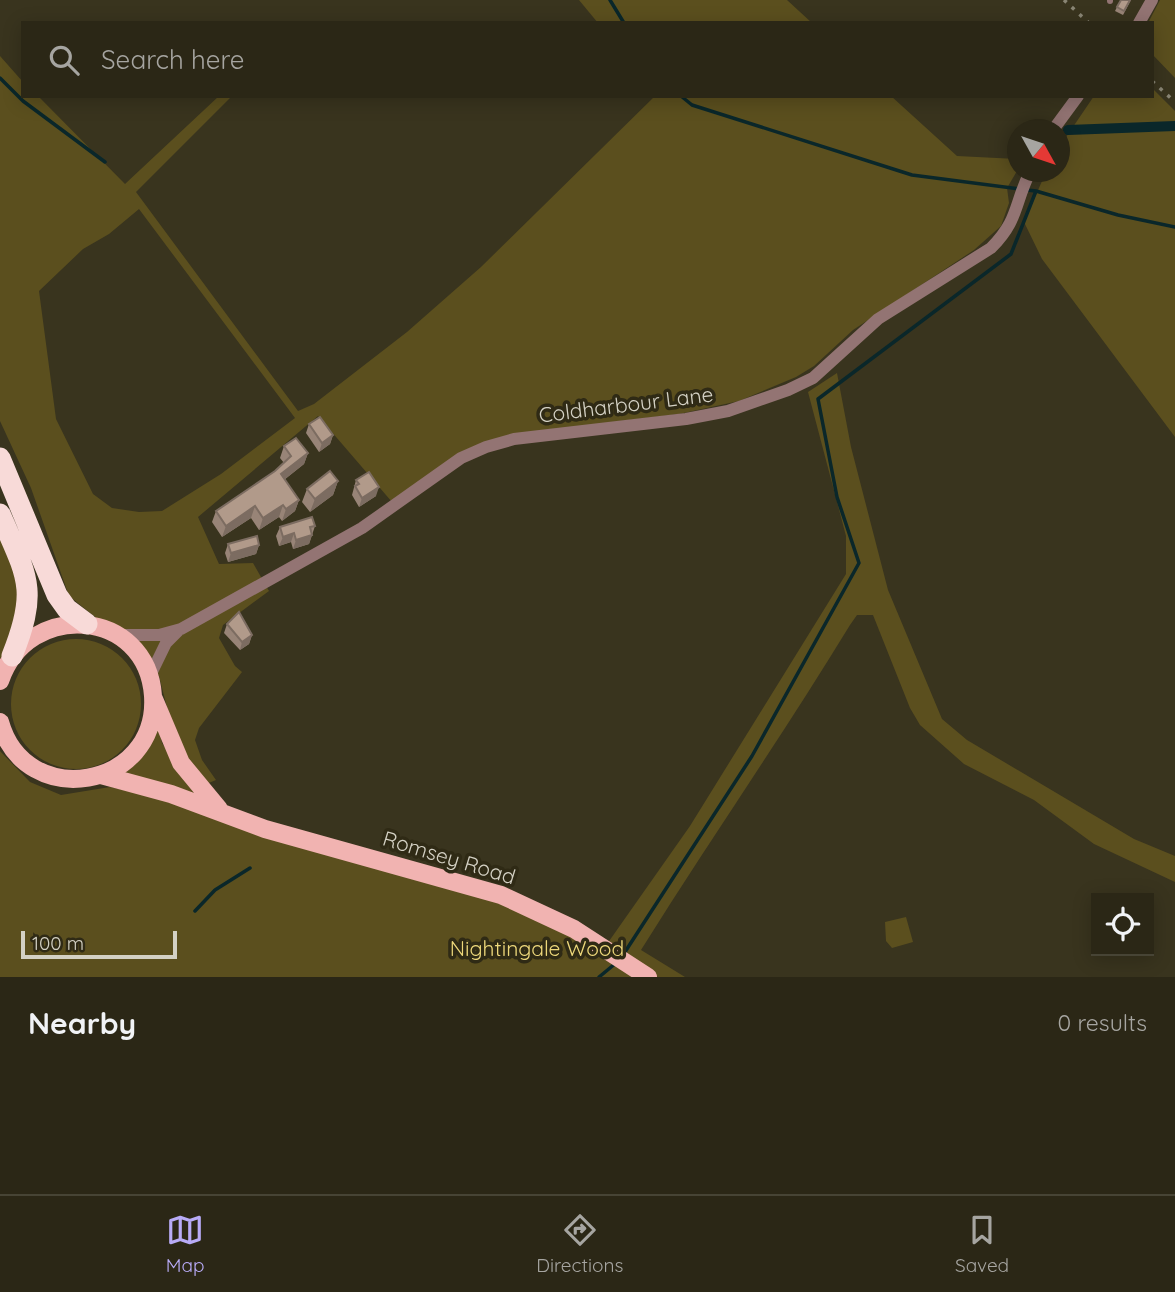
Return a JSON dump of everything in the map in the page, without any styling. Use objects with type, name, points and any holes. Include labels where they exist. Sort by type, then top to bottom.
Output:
[{"type":"highway","points":[[0,458],[57,596],[87,624]]},
{"type":"highway","points":[[0,514],[25,568],[29,587],[27,612],[4,669]]},
{"type":"main road","points":[[4,669],[45,629],[87,624],[116,635],[137,654],[181,763],[223,814]]},
{"type":"main road","points":[[0,722],[5,742],[27,764],[50,776],[75,780],[101,775],[126,761],[144,738],[151,717],[151,687]]},
{"type":"main road","name":"Romsey Road","points":[[101,775],[171,794],[265,829],[502,895],[574,929],[648,977]]},
{"type":"street","points":[[1140,21],[1152,0]]},
{"type":"street","points":[[1061,119],[1077,98]]},
{"type":"street","name":"Coldharbour Lane","points":[[151,687],[166,643],[181,629],[362,528],[461,458],[514,439],[686,419],[728,411],[813,378],[878,318],[991,248],[1006,233],[1016,216],[1025,182]]},
{"type":"street","name":"Coldharbour Lane","points":[[116,635],[159,635],[181,629]]},
{"type":"green space","points":[[579,0],[787,0],[810,21],[596,21]]},
{"type":"green space","points":[[1160,0],[1175,0],[1175,78],[1154,56],[1154,21],[1149,21]]},
{"type":"green space","points":[[0,56],[21,80],[21,98],[40,98],[125,184],[217,98],[230,98],[136,192],[298,411],[314,404],[407,332],[481,267],[653,98],[893,98],[957,156],[1007,158],[1007,182],[1011,182],[1007,188],[1009,203],[1001,226],[974,250],[853,330],[814,366],[796,377],[739,401],[679,414],[516,434],[392,502],[318,416],[198,517],[219,564],[253,563],[269,591],[223,625],[219,638],[235,666],[242,672],[199,728],[195,740],[202,760],[216,780],[204,785],[176,743],[159,676],[143,648],[123,630],[99,620],[69,596],[31,488],[0,421]],"holes":[[[139,209],[295,418],[221,474],[162,511],[139,512],[112,508],[93,494],[56,419],[39,291],[83,249],[109,234]]]},
{"type":"green space","points":[[1154,90],[1175,111],[1175,437],[1042,259],[1024,222],[1042,182],[1070,182],[1070,131],[1093,98],[1154,98]]},
{"type":"green space","name":"Nightingale Wood","points":[[837,373],[851,447],[888,590],[942,719],[967,740],[1134,839],[1175,856],[1175,882],[1094,844],[1034,800],[964,764],[920,725],[910,708],[873,615],[857,615],[641,950],[685,977],[0,977],[0,751],[30,782],[61,795],[110,787],[142,794],[499,900],[569,935],[600,954],[690,826],[846,574],[846,536],[808,392]]},
{"type":"green space","points":[[0,529],[22,586],[5,653],[0,659]]},
{"type":"green space","points":[[76,639],[101,644],[122,658],[136,679],[141,704],[136,729],[122,750],[101,764],[76,769],[51,764],[30,750],[16,729],[11,704],[16,679],[30,658],[51,644]]},
{"type":"green space","points":[[159,728],[162,743],[195,794],[118,771]]},
{"type":"green space","points":[[906,917],[913,942],[892,948],[886,941],[885,922]]},
{"type":"building","points":[[1121,0],[1130,0],[1124,11],[1117,7]]},
{"type":"building","points":[[320,417],[333,435],[322,443],[309,424]]},
{"type":"building","points":[[296,438],[308,453],[281,474],[299,500],[286,509],[283,505],[263,518],[255,506],[226,526],[216,511],[275,471],[291,456],[284,446]]},
{"type":"building","points":[[330,471],[338,481],[315,499],[307,489]]},
{"type":"building","points":[[369,472],[379,487],[362,498],[355,486],[359,484],[356,480]]},
{"type":"building","points":[[312,517],[315,526],[310,527],[312,535],[296,540],[294,533],[283,537],[280,527]]},
{"type":"building","points":[[257,536],[259,545],[231,553],[228,544]]},
{"type":"building","points":[[239,612],[252,635],[242,642],[227,624]]},
{"type":"waterway","points":[[610,0],[623,21]]},
{"type":"waterway","points":[[0,78],[23,101],[105,162]]},
{"type":"waterway","points":[[683,98],[692,105],[912,175],[1020,189]]},
{"type":"waterway","points":[[1070,130],[1175,126]]},
{"type":"waterway","points":[[623,955],[752,756],[859,563],[837,497],[818,399],[1011,254],[1036,191],[1027,190]]},
{"type":"waterway","points":[[1036,191],[1118,215],[1175,227]]},
{"type":"waterway","points":[[195,911],[215,890],[250,868]]},
{"type":"waterway","points":[[599,977],[616,963]]},
{"type":"railway","points":[[1064,0],[1087,21]]},
{"type":"railway","points":[[1154,83],[1175,102]]}]
